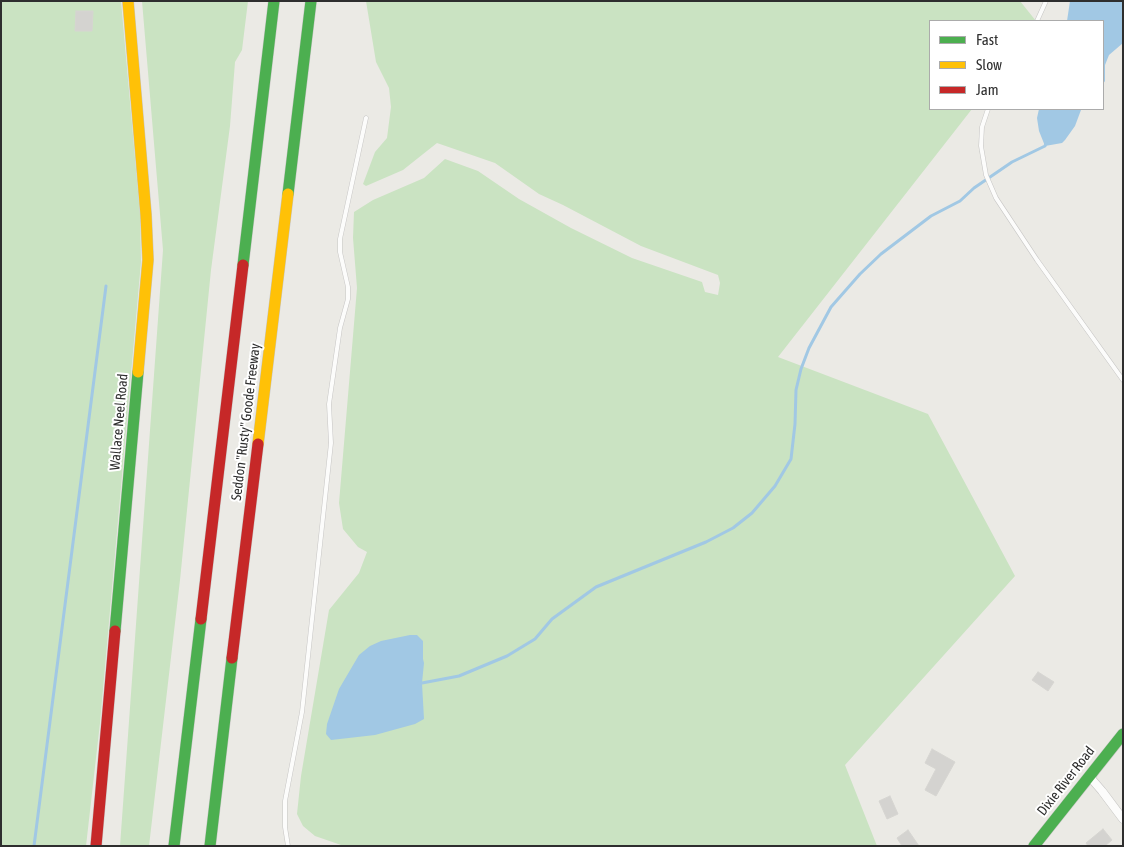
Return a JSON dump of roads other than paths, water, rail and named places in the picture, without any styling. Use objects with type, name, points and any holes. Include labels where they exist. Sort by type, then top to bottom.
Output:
[{"type":"main road","name":"Wallace Neel Road","points":[[96,846],[148,260],[128,1]]},
{"type":"main road","name":"Seddon \"Rusty\" Goode Freeway","points":[[174,846],[274,1]]},
{"type":"main road","name":"Seddon \"Rusty\" Goode Freeway","points":[[210,846],[310,1]]},
{"type":"main road","name":"Dixie River Road","points":[[1034,846],[1123,734]]},
{"type":"street","points":[[1089,776],[1123,819]]},
{"type":"lane","points":[[1037,20],[1046,1]]},
{"type":"lane","points":[[988,110],[981,135],[983,160],[988,181],[1007,216],[1123,380]]},
{"type":"lane","points":[[288,846],[285,827],[285,801],[302,712],[331,443],[329,404],[340,328],[348,299],[348,287],[340,252],[340,239],[366,118]]},
{"type":"water","points":[[1070,1],[1123,1],[1123,43],[1109,55],[1105,65],[1104,82],[1104,20],[1067,20]]},
{"type":"water","points":[[1039,110],[1081,110],[1075,126],[1062,143],[1045,146],[1039,131],[1037,118]]},
{"type":"water","points":[[417,635],[423,641],[424,663],[422,683],[424,719],[415,724],[375,735],[331,740],[326,734],[327,724],[339,689],[359,655],[370,646],[381,641]]},
{"type":"waterway","points":[[419,683],[459,676],[507,656],[535,639],[552,619],[596,587],[706,542],[733,528],[752,513],[775,486],[791,459],[796,390],[801,369],[809,348],[831,307],[860,274],[881,254],[931,216],[960,201],[974,188],[1012,162],[1045,146],[1046,143]]},
{"type":"waterway","points":[[34,846],[106,286]]}]
